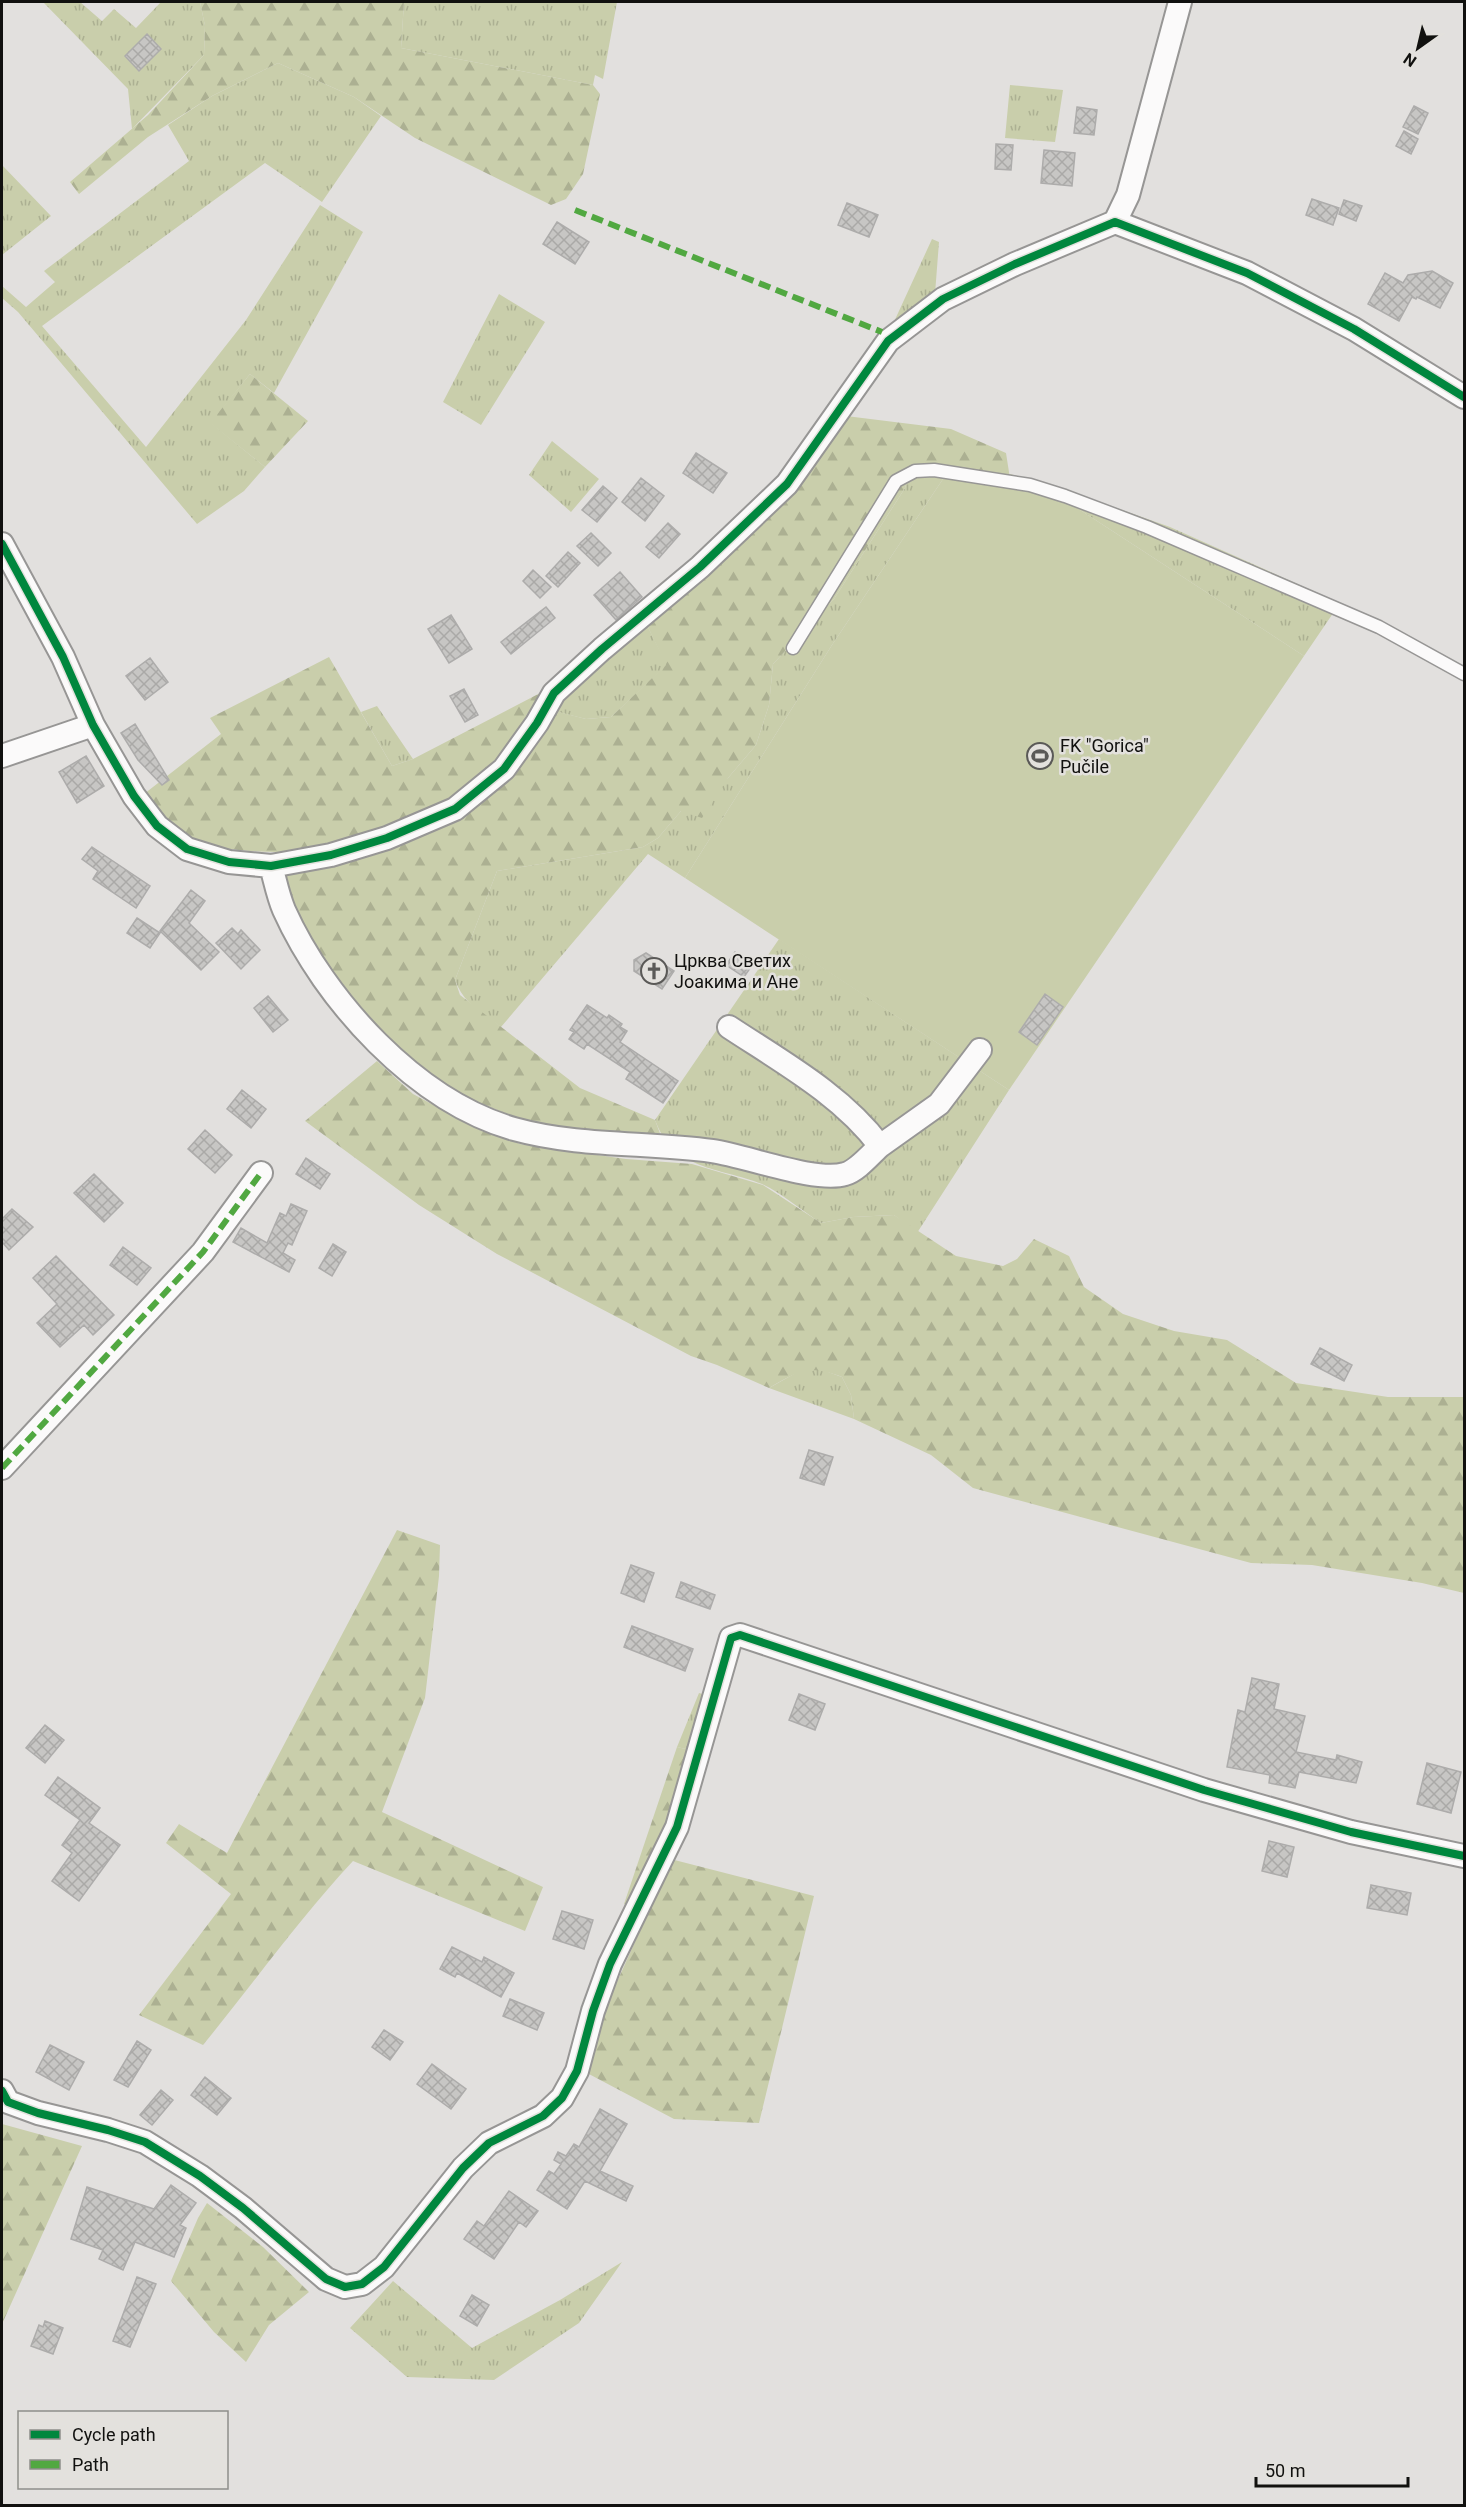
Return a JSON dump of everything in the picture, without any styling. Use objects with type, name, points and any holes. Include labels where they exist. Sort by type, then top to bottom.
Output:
[{"type":"street","points":[[2,544],[63,657],[93,725],[134,796],[157,826],[187,849],[229,862],[271,866],[331,855],[387,838],[456,809],[504,769],[537,723],[554,693],[602,649],[700,567],[787,484],[888,341],[943,299],[1015,264],[1115,222],[1128,195],[1180,2]]},
{"type":"street","points":[[1115,222],[1247,273],[1354,328],[1464,397]]},
{"type":"street","points":[[2,756],[93,725]]},
{"type":"street","points":[[271,866],[284,909],[323,977],[360,1027],[432,1090],[477,1114],[514,1129],[573,1141],[710,1150],[749,1157],[827,1177],[847,1174],[880,1146],[939,1104],[980,1050]]},
{"type":"street","points":[[729,1028],[805,1078],[862,1122],[880,1146]]},
{"type":"street","points":[[2,1468],[203,1252],[261,1173]]},
{"type":"street","points":[[2,2091],[8,2102],[38,2113],[108,2130],[145,2142],[200,2176],[243,2208],[326,2279],[345,2287],[362,2284],[384,2267],[463,2168],[489,2143],[543,2116],[562,2098],[577,2071],[593,2011],[610,1964],[677,1827],[731,1638],[740,1635],[1203,1790],[1352,1832],[1464,1856]]},
{"type":"lane","points":[[793,648],[896,481],[915,471],[934,470],[1030,485],[1147,527],[1379,627],[1464,674]]},
{"type":"green space","points":[[43,2],[80,2],[102,21],[114,9],[136,28],[161,2],[200,2],[205,26],[204,55],[132,129],[128,89]]},
{"type":"green space","points":[[200,2],[404,2],[401,48],[593,85],[600,94],[583,174],[566,199],[551,205],[415,138],[354,97],[278,63],[212,96],[148,137],[79,194],[70,182],[148,115],[204,55],[205,26]]},
{"type":"green space","points":[[404,2],[617,2],[603,79],[595,75],[593,85],[401,48]]},
{"type":"green space","points":[[278,63],[354,97],[381,116],[322,202],[265,163],[42,326],[146,447],[246,320],[320,205],[363,232],[274,393],[250,374],[211,423],[265,467],[244,491],[197,524],[18,312],[2,298],[2,286],[26,307],[55,282],[44,271],[189,161],[168,125],[212,96]]},
{"type":"green space","points":[[1010,85],[1063,90],[1055,142],[1005,138]]},
{"type":"green space","points":[[2,165],[51,216],[2,255]]},
{"type":"green space","points":[[932,239],[939,242],[935,294],[893,324]]},
{"type":"green space","points":[[499,294],[545,322],[481,425],[443,402]]},
{"type":"green space","points":[[250,374],[308,421],[265,467],[210,423]]},
{"type":"green space","points":[[846,416],[951,429],[1006,453],[1011,485],[951,467],[912,464],[905,488],[834,599],[773,664],[769,705],[756,745],[728,778],[702,818],[681,811],[658,838],[643,847],[497,871],[455,980],[460,995],[580,1088],[655,1120],[661,1136],[593,1135],[523,1120],[457,1094],[399,1051],[361,1011],[332,974],[304,927],[284,885],[278,852],[234,850],[193,839],[168,823],[144,794],[221,734],[210,718],[329,657],[392,766],[413,759],[544,691],[559,712],[586,719],[611,717],[666,665],[647,625]]},
{"type":"green space","points":[[552,441],[599,479],[571,512],[529,475]]},
{"type":"green space","points":[[912,464],[951,467],[832,645],[685,878],[648,854],[501,1027],[480,1012],[463,995],[455,980],[497,871],[643,847],[658,838],[681,811],[728,778],[756,745],[769,705],[773,664],[834,599],[905,488]]},
{"type":"green space","points":[[951,467],[1071,504],[1304,656],[1009,1090],[685,878],[832,645]],"holes":[[[1045,995],[1037,1045],[1019,1032]]]},
{"type":"green space","points":[[1010,474],[1066,490],[1170,527],[1340,603],[1304,656],[1071,504],[1011,485]]},
{"type":"green space","points":[[647,625],[667,665],[611,717],[586,719],[558,712],[554,705],[563,695]]},
{"type":"green space","points":[[377,706],[413,759],[392,766],[361,712]]},
{"type":"green space","points":[[779,939],[1009,1090],[917,1233],[894,1215],[853,1217],[821,1223],[762,1184],[714,1170],[686,1158],[663,1137],[655,1120]]},
{"type":"green space","points":[[377,1061],[413,1094],[456,1117],[520,1144],[626,1159],[692,1164],[763,1185],[821,1223],[853,1217],[894,1215],[956,1256],[1003,1266],[1017,1259],[1034,1239],[1069,1256],[1084,1287],[1123,1314],[1174,1331],[1227,1340],[1296,1383],[1388,1397],[1464,1397],[1464,1593],[1422,1583],[1312,1565],[1251,1563],[973,1488],[931,1455],[854,1419],[851,1395],[842,1377],[820,1371],[804,1371],[769,1388],[691,1356],[497,1254],[419,1205],[305,1121]]},
{"type":"green space","points":[[820,1369],[842,1377],[851,1395],[854,1419],[769,1388],[801,1370]]},
{"type":"green space","points":[[397,1530],[440,1545],[439,1576],[425,1698],[382,1812],[543,1887],[525,1931],[353,1861],[295,1929],[203,2045],[139,2015],[231,1894],[166,1843],[179,1824],[227,1853]]},
{"type":"green space","points":[[699,1693],[706,1695],[690,1750],[677,1747]]},
{"type":"green space","points":[[677,1747],[690,1750],[670,1819],[655,1855],[814,1896],[759,2123],[674,2119],[587,2073],[607,2004],[648,1913],[624,1904]]},
{"type":"green space","points":[[2,2124],[82,2146],[2,2324]]},
{"type":"green space","points":[[207,2203],[263,2247],[309,2292],[269,2325],[246,2362],[214,2332],[171,2281],[198,2218]]},
{"type":"green space","points":[[622,2262],[579,2323],[494,2380],[407,2377],[350,2328],[393,2281],[472,2348],[560,2300]]},
{"type":"building","points":[[147,34],[161,49],[139,71],[125,56]]},
{"type":"building","points":[[1414,106],[1428,113],[1418,134],[1403,127]]},
{"type":"building","points":[[1077,107],[1097,110],[1094,135],[1074,133]]},
{"type":"building","points":[[1404,131],[1418,139],[1411,154],[1396,146]]},
{"type":"building","points":[[996,144],[1013,145],[1011,170],[995,169]]},
{"type":"building","points":[[1044,150],[1075,153],[1072,186],[1041,183]]},
{"type":"building","points":[[1312,199],[1339,208],[1333,225],[1306,215]]},
{"type":"building","points":[[1344,200],[1362,206],[1356,221],[1339,214]]},
{"type":"building","points":[[847,203],[878,215],[869,237],[838,225]]},
{"type":"building","points":[[557,222],[589,242],[575,264],[543,244]]},
{"type":"building","points":[[1432,271],[1453,283],[1440,308],[1417,297],[1416,299],[1412,297],[1399,321],[1368,304],[1385,273],[1403,283],[1408,275]]},
{"type":"building","points":[[696,453],[727,473],[713,493],[683,473]]},
{"type":"building","points":[[641,478],[664,496],[645,521],[622,502]]},
{"type":"building","points":[[603,486],[617,498],[597,522],[582,510]]},
{"type":"building","points":[[668,523],[680,534],[659,558],[646,547]]},
{"type":"building","points":[[591,533],[611,553],[598,566],[577,546]]},
{"type":"building","points":[[568,552],[580,563],[558,587],[546,576]]},
{"type":"building","points":[[533,570],[551,587],[540,598],[523,581]]},
{"type":"building","points":[[620,572],[642,597],[616,620],[594,595]]},
{"type":"building","points":[[546,607],[555,618],[511,654],[501,642]]},
{"type":"building","points":[[451,615],[472,649],[449,663],[428,629]]},
{"type":"building","points":[[150,658],[168,682],[145,700],[126,676]]},
{"type":"building","points":[[464,689],[478,715],[465,722],[450,696]]},
{"type":"building","points":[[135,724],[169,780],[162,785],[138,760],[121,733]]},
{"type":"building","points":[[86,756],[104,786],[77,803],[59,772]]},
{"type":"building","points":[[92,847],[150,886],[136,908],[93,879],[98,871],[82,859]]},
{"type":"building","points":[[191,890],[205,901],[189,923],[219,952],[201,970],[160,931]]},
{"type":"building","points":[[137,918],[160,933],[150,948],[127,933]]},
{"type":"building","points":[[232,928],[238,934],[241,930],[260,950],[241,969],[216,943]]},
{"type":"building","points":[[735,952],[753,964],[744,977],[726,965]]},
{"type":"building","name":"Црква Светих Јоакима и Ане","points":[[646,953],[674,971],[662,989],[634,971],[634,960]]},
{"type":"building","points":[[1045,994],[1063,1007],[1037,1045],[1019,1032]]},
{"type":"building","points":[[268,996],[288,1020],[273,1032],[254,1008]]},
{"type":"building","points":[[587,1005],[607,1018],[609,1015],[622,1024],[620,1027],[627,1031],[620,1042],[678,1081],[663,1103],[626,1079],[630,1072],[587,1044],[584,1049],[569,1039],[574,1032],[570,1030]]},
{"type":"building","points":[[242,1090],[266,1109],[251,1128],[227,1109]]},
{"type":"building","points":[[205,1130],[232,1155],[215,1173],[188,1149]]},
{"type":"building","points":[[306,1158],[330,1174],[320,1189],[296,1174]]},
{"type":"building","points":[[94,1174],[123,1203],[104,1222],[74,1193]]},
{"type":"building","points":[[291,1204],[307,1211],[292,1245],[288,1243],[283,1253],[295,1260],[289,1272],[233,1242],[241,1228],[267,1243],[280,1213],[286,1216]]},
{"type":"building","points":[[12,1209],[33,1227],[9,1250],[2,1242],[2,1219]]},
{"type":"building","points":[[333,1244],[346,1252],[332,1276],[319,1268]]},
{"type":"building","points":[[123,1247],[151,1268],[137,1285],[110,1265]]},
{"type":"building","points":[[56,1256],[114,1315],[93,1335],[84,1325],[60,1347],[37,1323],[57,1304],[33,1278]]},
{"type":"building","points":[[1320,1348],[1352,1365],[1344,1381],[1311,1364]]},
{"type":"building","points":[[809,1450],[833,1457],[824,1485],[800,1478]]},
{"type":"building","points":[[631,1565],[654,1573],[644,1602],[621,1593]]},
{"type":"building","points":[[681,1582],[715,1595],[710,1609],[676,1597]]},
{"type":"building","points":[[632,1626],[693,1649],[685,1671],[624,1647]]},
{"type":"building","points":[[1252,1678],[1279,1684],[1274,1709],[1305,1716],[1296,1752],[1336,1760],[1337,1755],[1362,1762],[1356,1783],[1299,1772],[1295,1788],[1269,1783],[1270,1775],[1227,1767],[1238,1710],[1245,1712]]},
{"type":"building","points":[[799,1694],[825,1704],[815,1730],[789,1720]]},
{"type":"building","points":[[45,1725],[64,1740],[45,1763],[26,1748]]},
{"type":"building","points":[[1427,1763],[1461,1772],[1451,1813],[1417,1804]]},
{"type":"building","points":[[58,1777],[100,1808],[89,1823],[120,1845],[79,1901],[52,1881],[72,1853],[62,1845],[80,1820],[45,1795]]},
{"type":"building","points":[[1269,1841],[1294,1847],[1287,1877],[1262,1871]]},
{"type":"building","points":[[1371,1885],[1411,1893],[1407,1915],[1367,1908]]},
{"type":"building","points":[[562,1911],[593,1920],[584,1949],[553,1939]]},
{"type":"building","points":[[452,1947],[482,1962],[484,1957],[514,1973],[501,1997],[457,1973],[455,1977],[440,1969]]},
{"type":"building","points":[[510,1999],[544,2013],[537,2030],[503,2016]]},
{"type":"building","points":[[384,2030],[403,2042],[390,2060],[372,2047]]},
{"type":"building","points":[[137,2041],[151,2050],[128,2087],[114,2080]]},
{"type":"building","points":[[50,2045],[84,2062],[69,2090],[36,2072]]},
{"type":"building","points":[[432,2064],[466,2089],[451,2109],[417,2084]]},
{"type":"building","points":[[205,2077],[231,2098],[217,2115],[191,2095]]},
{"type":"building","points":[[161,2090],[173,2100],[152,2125],[140,2115]]},
{"type":"building","points":[[600,2109],[627,2124],[600,2171],[633,2186],[626,2201],[585,2181],[567,2209],[537,2190],[549,2171],[554,2174],[561,2164],[554,2160],[558,2152],[566,2156],[574,2144],[579,2147]]},
{"type":"building","points":[[171,2185],[196,2203],[180,2225],[186,2228],[174,2257],[135,2242],[123,2270],[99,2259],[103,2250],[71,2239],[87,2187],[154,2209]]},
{"type":"building","points":[[509,2191],[538,2211],[526,2227],[519,2222],[494,2259],[464,2239],[477,2221],[484,2226]]},
{"type":"building","points":[[137,2277],[156,2284],[130,2347],[113,2341]]},
{"type":"building","points":[[472,2295],[489,2305],[477,2326],[460,2316]]},
{"type":"building","points":[[45,2321],[63,2328],[53,2354],[31,2346],[39,2325],[43,2327]]},
{"type":"marked path","points":[[575,210],[882,332]]},
{"type":"marked path","points":[[2,1468],[203,1252],[261,1173]]},
{"type":"cycle path","points":[[2,544],[63,657],[93,725],[134,796],[157,826],[187,849],[229,862],[271,866],[331,855],[387,838],[455,809],[504,769],[537,723],[554,693],[602,649],[700,567],[787,484],[888,341],[943,299],[1015,264],[1115,222],[1247,273],[1354,329],[1464,397]]},
{"type":"cycle path","points":[[2,2091],[8,2102],[38,2113],[108,2130],[145,2142],[200,2176],[243,2208],[326,2279],[345,2287],[362,2284],[384,2267],[463,2168],[489,2143],[543,2116],[562,2098],[577,2071],[593,2011],[610,1964],[677,1827],[731,1638],[740,1635],[1204,1790],[1351,1832],[1464,1856]]},
{"type":"place","name":"FK \"Gorica\" Pučile","points":[[1040,756]]},
{"type":"place","name":"Црква Светих Јоакима и Ане","points":[[654,971]]}]
